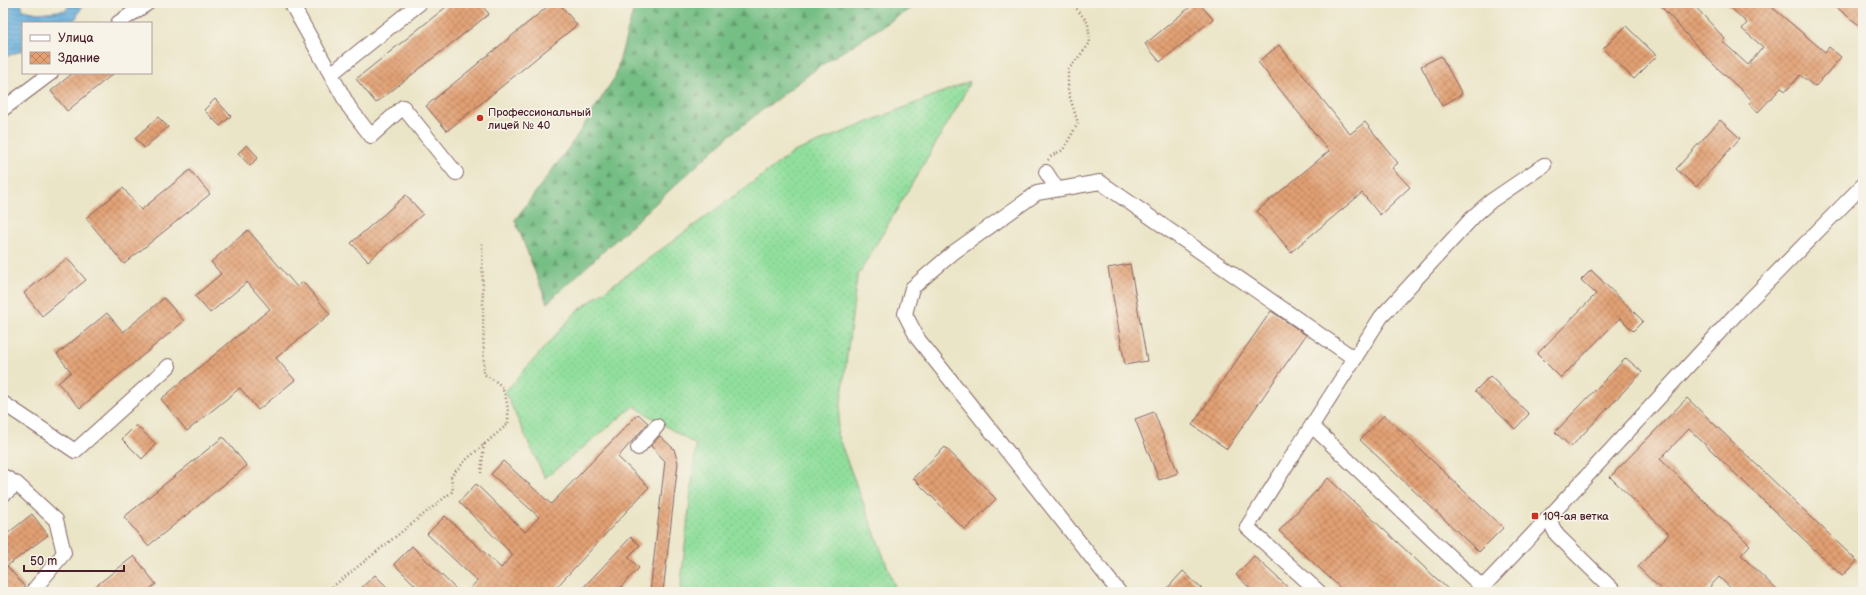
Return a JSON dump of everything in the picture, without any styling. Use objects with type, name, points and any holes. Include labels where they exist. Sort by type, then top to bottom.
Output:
[{"type":"street","points":[[120,22],[148,3]]},
{"type":"street","points":[[291,3],[349,107],[371,136],[403,107],[456,174]]},
{"type":"street","points":[[331,74],[420,3]]},
{"type":"street","points":[[3,109],[50,74]]},
{"type":"street","points":[[1319,592],[1248,528],[1381,317],[1475,215],[1491,201],[1544,165]]},
{"type":"street","points":[[1046,172],[1057,189]]},
{"type":"street","points":[[1119,592],[918,339],[905,314],[912,288],[954,252],[1038,193],[1100,182],[1355,359]]},
{"type":"street","points":[[1312,426],[1480,590],[1736,314],[1863,185]]},
{"type":"street","points":[[3,403],[75,451],[169,366]]},
{"type":"street","points":[[638,448],[657,426]]},
{"type":"street","points":[[3,476],[17,484],[56,520],[64,553],[32,592]]},
{"type":"street","points":[[3,495],[17,484]]},
{"type":"street","points":[[1550,516],[1552,526],[1557,535],[1615,592]]},
{"type":"path","points":[[1046,172],[1045,164],[1050,156],[1063,150],[1078,123],[1068,90],[1068,70],[1090,43],[1088,23],[1072,3]]},
{"type":"path","points":[[326,592],[453,491],[451,476],[466,459],[508,424],[506,398],[499,384],[484,374],[482,241]]},
{"type":"path","points":[[481,473],[484,444]]},
{"type":"green space","points":[[638,3],[919,3],[820,66],[731,134],[547,303],[515,220],[575,139],[615,77],[633,11]]},
{"type":"green space","points":[[970,81],[959,104],[857,277],[837,434],[897,592],[680,592],[696,445],[634,406],[545,478],[505,392],[576,312],[794,152]]},
{"type":"water","points":[[3,3],[21,3],[23,10],[38,13],[66,10],[70,3],[84,3],[76,18],[71,22],[22,22],[22,50],[3,58]]},
{"type":"building","points":[[451,3],[480,3],[489,14],[376,103],[356,79]]},
{"type":"building","points":[[552,3],[559,3],[577,25],[447,131],[426,106]]},
{"type":"building","points":[[1195,3],[1199,3],[1213,19],[1160,62],[1145,44]]},
{"type":"building","points":[[1658,3],[1692,3],[1725,39],[1722,41],[1748,65],[1763,47],[1742,29],[1747,23],[1726,3],[1767,3],[1825,52],[1829,47],[1841,57],[1815,87],[1800,75],[1786,91],[1781,88],[1758,112],[1749,104],[1752,100],[1713,64]]},
{"type":"building","points":[[1831,3],[1863,3],[1863,28]]},
{"type":"building","points":[[1626,26],[1657,56],[1634,79],[1603,49]]},
{"type":"building","points":[[1279,45],[1350,134],[1365,122],[1398,163],[1392,168],[1410,187],[1380,215],[1362,193],[1291,252],[1257,211],[1329,151],[1258,62]]},
{"type":"building","points":[[1441,56],[1462,94],[1442,106],[1421,66]]},
{"type":"building","points":[[72,74],[113,74],[67,111],[51,91]]},
{"type":"building","points":[[215,99],[231,116],[220,126],[204,110]]},
{"type":"building","points":[[158,117],[168,127],[144,148],[135,138]]},
{"type":"building","points":[[1720,120],[1740,138],[1696,187],[1676,169]]},
{"type":"building","points":[[247,145],[258,157],[250,166],[238,153]]},
{"type":"building","points":[[190,170],[210,194],[124,264],[86,218],[123,188],[141,210]]},
{"type":"building","points":[[406,195],[423,214],[368,261],[351,243]]},
{"type":"building","points":[[248,230],[297,287],[303,282],[330,314],[276,358],[295,380],[258,410],[240,388],[187,431],[161,399],[270,309],[247,282],[210,313],[195,296],[221,274],[211,262]]},
{"type":"building","points":[[67,258],[86,280],[42,316],[24,293]]},
{"type":"building","points":[[1130,264],[1147,361],[1125,365],[1108,268]]},
{"type":"building","points":[[1591,270],[1643,321],[1633,331],[1620,318],[1561,378],[1537,354],[1596,294],[1581,280]]},
{"type":"building","points":[[164,298],[184,321],[80,408],[58,383],[71,372],[57,354],[107,313],[123,332]]},
{"type":"building","points":[[1271,311],[1306,335],[1227,449],[1192,425]]},
{"type":"building","points":[[1626,358],[1642,372],[1571,447],[1555,432]]},
{"type":"building","points":[[1490,376],[1529,414],[1515,429],[1475,391]]},
{"type":"building","points":[[1687,398],[1857,561],[1842,576],[1689,429],[1660,459],[1750,545],[1741,555],[1779,592],[1735,592],[1719,577],[1705,592],[1664,592],[1638,567],[1669,534],[1610,477]]},
{"type":"building","points":[[1154,412],[1178,473],[1159,480],[1135,419]]},
{"type":"building","points":[[638,414],[648,423],[618,457],[649,487],[552,592],[467,592],[477,581],[427,534],[445,516],[501,568],[513,555],[459,502],[476,484],[525,532],[539,517],[491,474],[503,461],[551,504]]},
{"type":"building","points":[[1384,415],[1503,528],[1479,552],[1360,440]]},
{"type":"building","points":[[136,425],[156,444],[142,459],[122,439]]},
{"type":"building","points":[[660,436],[674,449],[678,463],[663,592],[650,592],[665,461],[651,446]]},
{"type":"building","points":[[223,437],[247,466],[148,546],[124,517]]},
{"type":"building","points":[[945,447],[996,499],[965,530],[913,478]]},
{"type":"building","points":[[1328,478],[1451,592],[1345,592],[1279,531]]},
{"type":"building","points":[[32,514],[48,535],[7,566],[25,587],[19,592],[3,592],[3,537]]},
{"type":"building","points":[[631,537],[640,545],[628,557],[639,568],[616,592],[579,592]]},
{"type":"building","points":[[412,546],[459,592],[422,592],[394,564]]},
{"type":"building","points":[[134,556],[156,584],[146,592],[88,592]]},
{"type":"building","points":[[1254,556],[1293,592],[1254,592],[1236,575]]},
{"type":"building","points":[[1183,571],[1205,592],[1164,592]]},
{"type":"building","points":[[375,575],[392,592],[357,592]]},
{"type":"place","name":"Профессиональный лицей № 40","points":[[480,118]]},
{"type":"place","name":"109-ая ветка","points":[[1535,516]]}]
